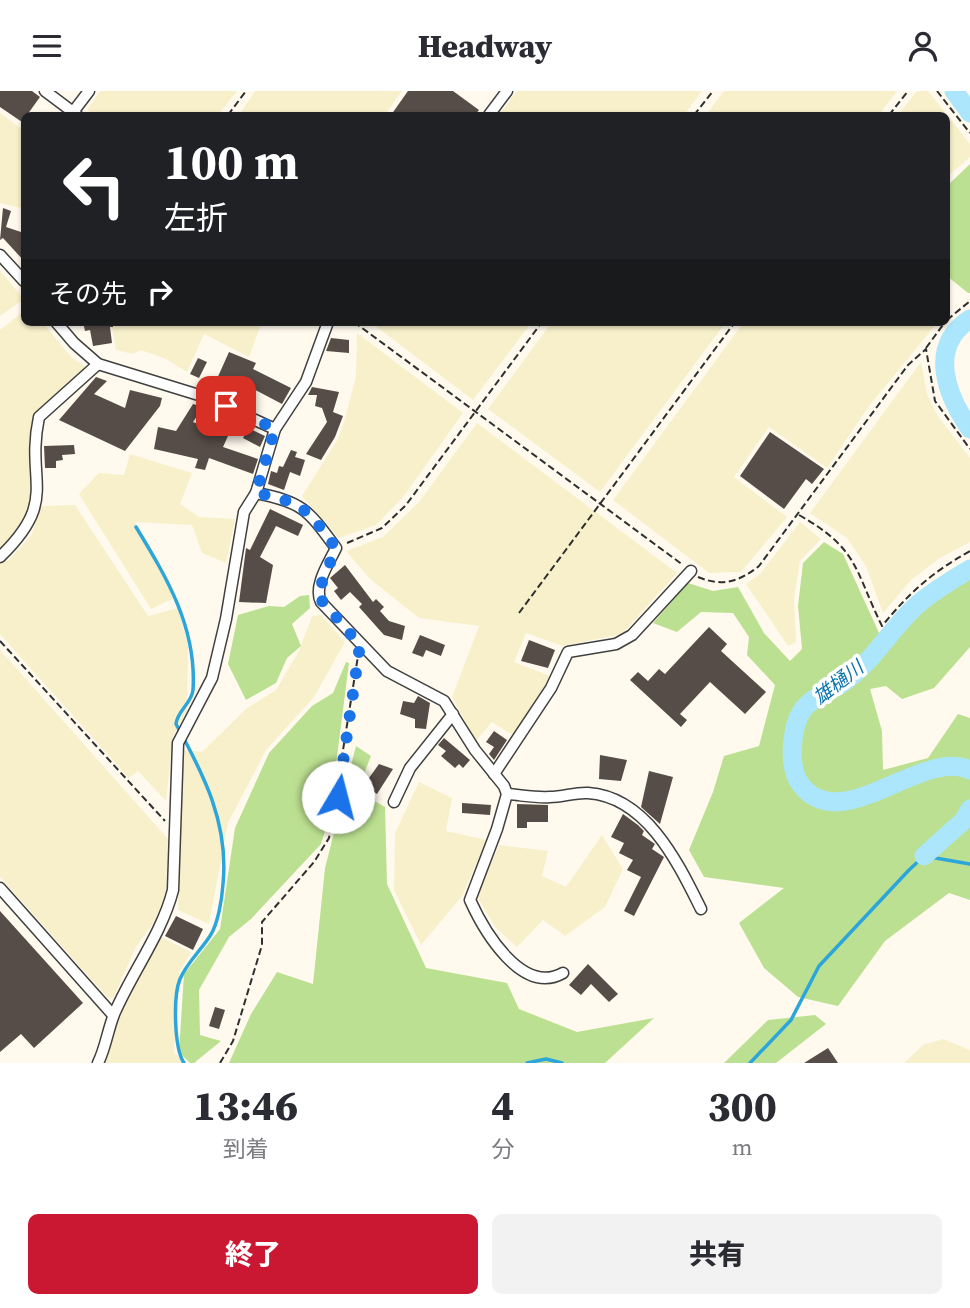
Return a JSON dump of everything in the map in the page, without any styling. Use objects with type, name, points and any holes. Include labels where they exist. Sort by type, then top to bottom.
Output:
[{"type":"street","points":[[45,91],[72,112]]},
{"type":"street","points":[[76,112],[89,91]]},
{"type":"street","points":[[491,112],[507,91]]},
{"type":"street","points":[[0,255],[21,278]]},
{"type":"street","points":[[59,326],[98,364],[202,396],[275,429]]},
{"type":"street","points":[[98,1063],[113,1014],[168,911],[173,890],[178,743],[212,678],[226,619],[244,512],[256,493],[275,429],[306,382],[327,326]]},
{"type":"street","points":[[0,557],[28,527],[38,500],[39,417],[98,364]]},
{"type":"street","points":[[256,493],[288,499],[302,506],[336,548],[317,595],[360,645],[387,670],[444,701],[507,794]]},
{"type":"street","points":[[494,773],[551,688],[568,653],[616,645],[632,635],[691,571]]},
{"type":"street","points":[[394,802],[410,768],[453,714]]},
{"type":"street","points":[[507,794],[548,797],[586,793],[608,796],[639,817],[661,837],[701,909]]},
{"type":"street","points":[[507,794],[471,901],[484,933],[528,974],[555,977],[564,973]]},
{"type":"street","points":[[0,888],[113,1014]]},
{"type":"path","points":[[230,112],[246,91]]},
{"type":"path","points":[[696,112],[713,91]]},
{"type":"path","points":[[891,112],[908,91]]},
{"type":"path","points":[[937,91],[970,133]]},
{"type":"path","points":[[950,318],[970,301]]},
{"type":"path","points":[[359,326],[699,578],[714,583],[744,578],[759,566],[908,365],[926,349],[942,326]]},
{"type":"path","points":[[336,548],[374,533],[391,521],[539,326]]},
{"type":"path","points":[[519,613],[732,326]]},
{"type":"path","points":[[926,349],[936,401],[970,449]]},
{"type":"path","points":[[799,515],[842,544],[860,571],[882,626],[909,593],[932,573],[970,551]]},
{"type":"path","points":[[0,641],[155,813],[174,828]]},
{"type":"path","points":[[220,1063],[233,1041],[262,945],[262,922],[314,862],[329,838],[360,645]]},
{"type":"shaded area","points":[[100,91],[237,91],[220,112],[87,110]]},
{"type":"shaded area","points":[[255,91],[402,91],[387,112],[241,112]]},
{"type":"shaded area","points":[[517,91],[702,91],[686,112],[501,112]]},
{"type":"shaded area","points":[[724,91],[897,91],[881,112],[708,112]]},
{"type":"shaded area","points":[[917,91],[928,91],[945,112],[900,112]]},
{"type":"shaded area","points":[[0,113],[21,128],[21,208],[0,203]]},
{"type":"shaded area","points":[[950,119],[970,144],[970,157],[950,174]]},
{"type":"shaded area","points":[[0,271],[21,296],[21,301],[0,316]]},
{"type":"shaded area","points":[[21,313],[21,326],[45,326],[72,358],[84,366],[84,371],[38,413],[34,498],[21,529],[0,551],[0,330]]},
{"type":"shaded area","points":[[112,326],[261,326],[249,357],[204,334],[187,372],[166,359],[141,350],[133,354],[116,350]]},
{"type":"shaded area","points":[[375,326],[529,326],[473,400]]},
{"type":"shaded area","points":[[549,326],[723,326],[600,492],[488,409]]},
{"type":"shaded area","points":[[741,326],[935,326],[869,406],[827,468],[769,427],[734,477],[787,517],[741,572],[709,573],[613,500]]},
{"type":"shaded area","points":[[357,333],[463,413],[404,496],[376,525],[339,538],[302,496],[338,439],[343,425],[356,377]]},
{"type":"shaded area","points":[[921,362],[927,394],[937,415],[970,458],[970,542],[940,558],[911,580],[883,613],[866,566],[847,538],[810,513]]},
{"type":"shaded area","points":[[477,423],[677,573],[622,634],[563,646],[526,633],[514,662],[550,676],[514,736],[492,722],[476,741],[452,697],[479,626],[419,618],[370,579],[346,551],[383,537],[419,502]]},
{"type":"shaded area","points":[[130,454],[192,473],[180,504],[199,517],[235,519],[226,563],[202,553],[192,525],[135,522],[174,598],[151,609],[79,494],[99,473],[124,475]]},
{"type":"shaded area","points":[[75,505],[148,616],[178,608],[188,646],[187,711],[173,736],[166,801],[138,771],[129,778],[0,634],[0,564],[9,560],[32,534],[41,506]]},
{"type":"shaded area","points":[[800,522],[821,539],[800,561],[794,599],[796,642],[788,646],[746,584],[760,574]]},
{"type":"shaded area","points":[[321,615],[345,642],[314,697],[266,750],[228,823],[209,924],[178,910],[182,750],[202,752],[247,708],[276,690],[299,651],[312,616]]},
{"type":"shaded area","points":[[0,650],[168,839],[166,892],[156,919],[136,947],[113,998],[108,998],[0,877]]},
{"type":"shaded area","points":[[419,782],[452,798],[446,831],[487,840],[462,896],[421,945],[394,890],[395,833]]},
{"type":"shaded area","points":[[602,835],[623,869],[605,907],[565,936],[543,920],[517,947],[495,927],[477,896],[499,845],[548,851],[542,876],[566,887]]},
{"type":"shaded area","points":[[159,936],[191,952],[179,972],[174,1052],[185,1063],[105,1063],[117,1019],[149,951]]},
{"type":"shaded area","points":[[943,1039],[970,1050],[970,1063],[904,1063],[923,1045]]},
{"type":"green space","points":[[970,164],[970,293],[950,278],[950,183]]},
{"type":"green space","points":[[824,542],[843,554],[880,635],[970,579],[970,647],[934,688],[902,699],[886,686],[870,689],[882,731],[883,770],[928,758],[958,714],[970,718],[970,900],[949,893],[885,941],[838,1006],[798,997],[764,968],[739,923],[784,888],[704,877],[689,850],[713,792],[724,756],[759,746],[775,685],[747,655],[749,637],[733,613],[701,612],[677,632],[653,623],[688,583],[713,591],[738,587],[764,633],[790,661],[802,649],[798,606],[803,563]]},
{"type":"green space","points":[[309,595],[310,608],[292,624],[301,646],[287,658],[276,683],[246,700],[228,664],[238,615],[269,606],[284,607],[300,596]]},
{"type":"green space","points":[[346,662],[349,663],[329,819],[321,844],[251,919],[229,937],[199,990],[200,1035],[221,1041],[194,1063],[190,1063],[179,1052],[184,974],[220,929],[235,828],[269,753],[312,706],[333,693]]},
{"type":"green space","points":[[356,746],[371,756],[357,791],[385,807],[387,884],[426,968],[507,983],[519,1009],[577,1032],[654,1018],[605,1063],[229,1063],[251,1014],[277,972],[313,984],[325,868]]},
{"type":"green space","points":[[815,1015],[826,1024],[776,1063],[724,1063],[768,1020]]},
{"type":"building","points":[[0,91],[32,91],[40,97],[29,112],[21,112],[21,121],[0,107]]},
{"type":"building","points":[[408,91],[453,91],[479,110],[477,112],[393,112]]},
{"type":"building","points":[[3,208],[11,211],[6,227],[21,232],[21,258],[3,238],[0,240]]},
{"type":"building","points":[[84,326],[113,326],[110,327],[112,343],[93,346],[90,330],[85,331]]},
{"type":"building","points":[[331,338],[349,340],[349,353],[326,351]]},
{"type":"building","points":[[229,352],[256,363],[253,369],[291,388],[282,404],[246,385],[243,392],[216,381]]},
{"type":"building","points":[[198,358],[207,362],[199,378],[190,374]]},
{"type":"building","points":[[96,377],[107,381],[94,394],[125,408],[130,390],[162,398],[160,406],[125,451],[59,420]]},
{"type":"building","points":[[312,387],[339,392],[333,412],[343,416],[335,437],[321,460],[306,454],[327,422],[322,408],[315,406],[317,395],[308,395]]},
{"type":"building","points":[[193,404],[203,407],[193,422],[228,436],[223,447],[258,459],[253,474],[209,458],[205,470],[195,468],[198,459],[154,449],[158,427],[176,431]]},
{"type":"building","points":[[248,428],[265,436],[260,447],[243,438]]},
{"type":"building","points":[[770,432],[824,469],[812,484],[806,479],[784,509],[740,476]]},
{"type":"building","points":[[74,445],[75,454],[62,455],[63,460],[56,461],[56,468],[45,468],[44,446]]},
{"type":"building","points":[[291,450],[297,452],[295,457],[305,460],[300,476],[290,472],[284,490],[268,484],[271,471],[277,473],[279,466],[283,467]]},
{"type":"building","points":[[270,509],[303,525],[298,536],[276,526],[260,557],[273,565],[266,603],[239,602],[246,548],[250,550]]},
{"type":"building","points":[[345,565],[373,602],[376,599],[384,607],[380,611],[389,621],[405,626],[402,640],[384,635],[359,607],[362,604],[350,592],[341,600],[334,591],[338,588],[330,578]]},
{"type":"building","points":[[709,627],[727,644],[721,651],[766,692],[745,714],[710,682],[680,714],[687,720],[681,727],[630,680],[638,672],[648,681],[659,669],[665,674]]},
{"type":"building","points":[[420,635],[445,645],[441,656],[426,650],[423,657],[412,653]]},
{"type":"building","points":[[529,640],[555,650],[548,668],[521,661]]},
{"type":"building","points":[[418,696],[430,703],[426,729],[415,728],[415,719],[400,714],[403,701],[414,703]]},
{"type":"building","points":[[494,731],[507,740],[494,760],[489,754],[494,747],[486,742]]},
{"type":"building","points":[[444,738],[470,760],[463,768],[459,764],[455,768],[441,756],[446,751],[438,745]]},
{"type":"building","points":[[600,755],[627,760],[621,781],[599,779]]},
{"type":"building","points":[[379,764],[393,769],[377,794],[364,785]]},
{"type":"building","points":[[649,771],[673,777],[660,824],[641,807]]},
{"type":"building","points":[[462,803],[491,805],[490,815],[462,813]]},
{"type":"building","points":[[517,804],[548,805],[548,822],[527,822],[527,828],[517,828]]},
{"type":"building","points":[[623,814],[644,831],[642,835],[655,844],[652,849],[664,857],[634,916],[624,911],[641,877],[627,870],[633,860],[619,853],[624,843],[611,837]]},
{"type":"building","points":[[0,911],[83,1003],[34,1048],[21,1034],[0,1052]]},
{"type":"building","points":[[176,916],[203,929],[193,950],[165,936]]},
{"type":"building","points":[[588,964],[618,994],[609,1002],[591,984],[581,995],[569,985]]},
{"type":"building","points":[[215,1007],[225,1010],[219,1029],[209,1026]]},
{"type":"building","points":[[828,1048],[838,1063],[804,1063]]},
{"type":"waterway","name":"雄樋川","points":[[954,91],[970,113]]},
{"type":"waterway","name":"雄樋川","points":[[970,319],[957,330],[945,357],[945,372],[954,402],[970,429]]},
{"type":"waterway","points":[[136,527],[159,565],[185,625],[193,667],[193,690],[176,724],[205,781],[212,801],[218,820],[224,862],[221,904],[213,931],[186,968],[178,987],[176,1034],[184,1063]]},
{"type":"waterway","name":"雄樋川","points":[[970,569],[917,605],[855,674],[804,708],[796,725],[792,746],[794,768],[801,785],[818,799],[838,802],[860,797],[930,770],[951,766],[970,770]]},
{"type":"waterway","name":"雄樋川","points":[[924,856],[964,820],[970,809]]},
{"type":"waterway","points":[[750,1063],[791,1020],[819,966],[924,856],[970,864]]},
{"type":"waterway","points":[[527,1063],[546,1059],[562,1063]]},
{"type":"route","points":[[226,406],[275,429],[256,493],[288,499],[302,506],[336,548],[317,595],[360,645],[338,797]]}]
